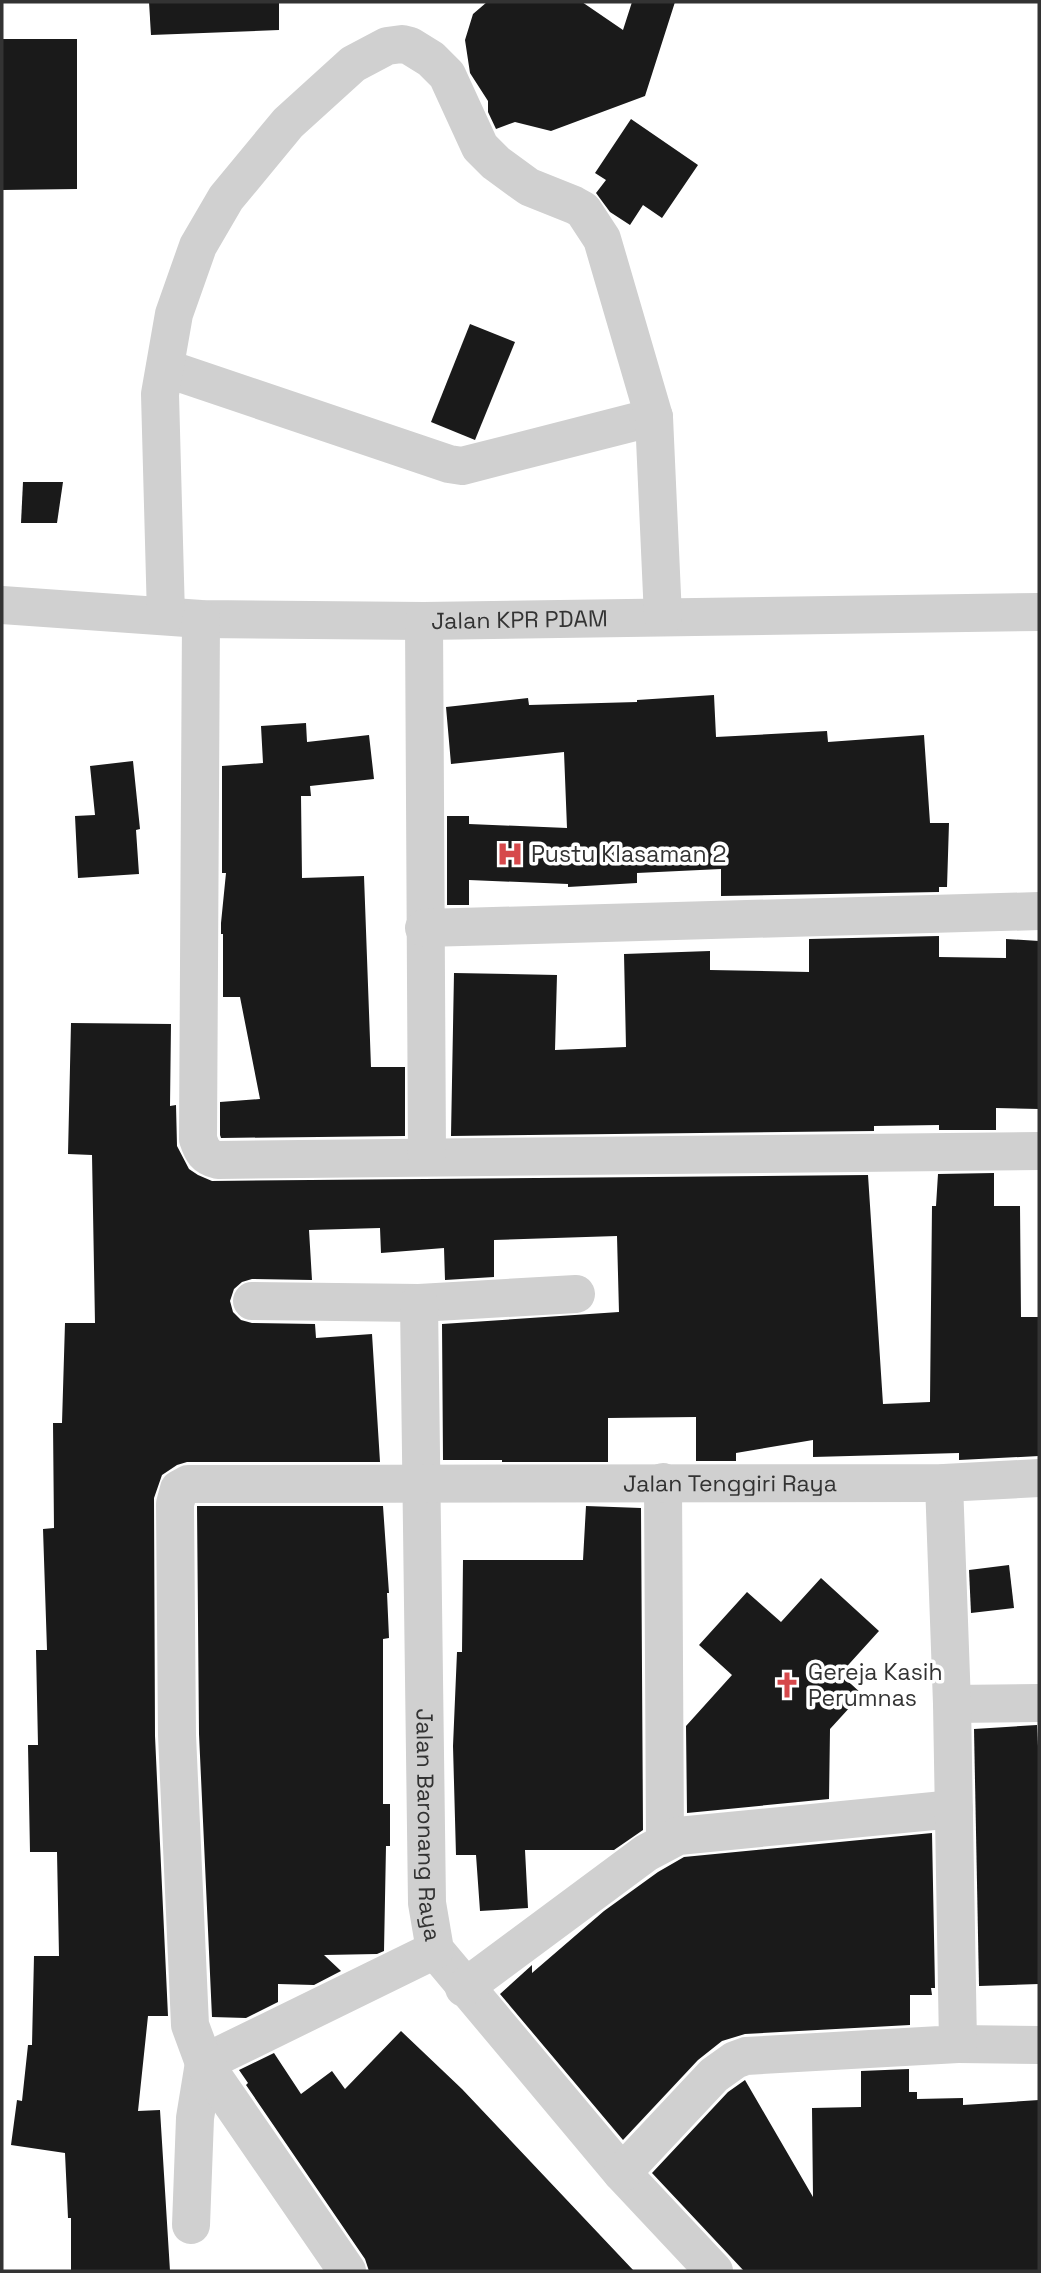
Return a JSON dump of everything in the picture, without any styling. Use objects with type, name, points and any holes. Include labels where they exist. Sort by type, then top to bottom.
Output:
[{"type":"street","points":[[663,617],[654,417],[602,239],[583,210],[529,187],[496,163],[480,147],[447,75],[431,59],[410,46],[387,46],[353,64],[288,122],[226,198],[198,246],[174,314],[160,394],[184,617],[198,1139],[204,1153],[218,1160],[1039,1151]]},
{"type":"street","points":[[165,368],[462,466],[654,417]]},
{"type":"street","name":"Jalan KPR PDAM","points":[[2,605],[184,617],[424,621],[1039,612]]},
{"type":"street","points":[[424,621],[427,1156]]},
{"type":"street","points":[[424,928],[1039,911]]},
{"type":"street","points":[[252,1301],[419,1303],[576,1294]]},
{"type":"street","name":"Jalan Baronang Raya","points":[[419,1303],[427,1903],[435,1950],[464,1988],[622,2173],[714,2271]]},
{"type":"street","name":"Jalan Tenggiri Raya","points":[[204,2063],[190,2025],[177,1735],[175,1504],[179,1489],[188,1485],[944,1483],[1039,1478]]},
{"type":"street","points":[[663,1482],[665,1842]]},
{"type":"street","points":[[944,1483],[952,1704],[958,2044]]},
{"type":"street","points":[[952,1704],[1039,1703]]},
{"type":"street","points":[[464,1988],[646,1853],[678,1836],[954,1809]]},
{"type":"street","points":[[204,2063],[435,1950]]},
{"type":"street","points":[[622,2173],[714,2075],[735,2060],[746,2056],[958,2044],[1039,2045]]},
{"type":"street","points":[[191,2225],[195,2118],[204,2063]]},
{"type":"street","points":[[204,2063],[347,2271]]},
{"type":"building","points":[[149,2],[279,2],[279,30],[151,35]]},
{"type":"building","points":[[487,2],[582,2],[623,30],[632,2],[675,2],[645,96],[551,131],[515,122],[496,129],[488,112],[488,101],[470,73],[465,40],[473,14]]},
{"type":"building","points":[[2,39],[77,39],[77,189],[2,190]]},
{"type":"building","points":[[631,119],[698,165],[662,218],[643,205],[630,225],[610,212],[596,193],[606,180],[595,173]]},
{"type":"building","points":[[470,324],[515,342],[475,440],[431,422]]},
{"type":"building","points":[[23,482],[63,482],[57,523],[21,523]]},
{"type":"building","points":[[714,695],[716,737],[827,731],[828,742],[924,735],[930,823],[949,823],[947,887],[939,887],[939,892],[721,896],[721,869],[637,873],[637,883],[568,887],[568,884],[469,880],[469,905],[447,905],[447,816],[469,816],[469,824],[567,828],[564,752],[451,764],[446,707],[528,698],[529,705],[637,702]]},
{"type":"building","points":[[306,723],[307,742],[369,735],[374,779],[310,786],[311,796],[301,796],[302,878],[364,876],[371,1067],[405,1067],[405,1136],[221,1138],[220,1135],[220,1102],[260,1099],[240,997],[223,997],[221,923],[226,873],[222,873],[222,766],[263,763],[261,726]]},
{"type":"building","points":[[133,761],[140,829],[136,830],[139,874],[78,878],[75,816],[95,815],[90,766]]},
{"type":"building","points":[[939,936],[939,957],[1006,958],[1006,939],[1039,941],[1039,1109],[996,1108],[996,1130],[939,1130],[939,1125],[874,1126],[874,1131],[451,1136],[454,973],[557,975],[555,1050],[626,1047],[624,954],[710,951],[710,970],[809,972],[809,939]]},
{"type":"building","points":[[71,1023],[171,1024],[170,1106],[176,1105],[177,1146],[189,1169],[212,1181],[868,1175],[883,1404],[930,1402],[932,1206],[936,1206],[938,1174],[994,1173],[994,1206],[1020,1206],[1021,1317],[1039,1317],[1039,1456],[959,1460],[959,1453],[813,1457],[813,1440],[736,1453],[736,1461],[696,1461],[696,1417],[608,1418],[608,1462],[443,1460],[442,1324],[619,1312],[617,1236],[494,1240],[494,1277],[445,1280],[444,1248],[381,1253],[380,1228],[309,1230],[312,1280],[252,1279],[242,1282],[234,1289],[230,1301],[233,1312],[241,1320],[252,1323],[315,1324],[316,1338],[372,1334],[380,1462],[187,1462],[162,1475],[154,1498],[155,1736],[168,2016],[148,2016],[138,2111],[160,2110],[170,2271],[71,2271],[71,2218],[68,2218],[65,2153],[11,2145],[17,2100],[22,2101],[28,2045],[32,2045],[34,1956],[59,1956],[57,1852],[30,1852],[28,1745],[38,1745],[36,1650],[47,1650],[43,1529],[54,1528],[53,1423],[62,1423],[65,1323],[95,1323],[92,1155],[68,1154]]},
{"type":"building","points":[[197,1506],[383,1506],[389,1638],[383,1639],[383,1804],[390,1804],[390,1846],[386,1846],[384,1951],[377,1954],[324,1955],[341,1971],[314,1985],[278,1984],[278,2002],[246,2018],[212,2017],[199,1734]]},
{"type":"building","points":[[586,1506],[641,1508],[643,1830],[614,1850],[525,1850],[528,1908],[480,1911],[476,1855],[456,1855],[453,1746],[457,1652],[462,1652],[463,1560],[583,1560]]},
{"type":"building","points":[[1009,1565],[1014,1608],[971,1613],[969,1570]]},
{"type":"building","name":"Gereja Kasih Perumnas","points":[[821,1578],[879,1631],[840,1674],[862,1694],[830,1729],[829,1799],[687,1813],[686,1726],[732,1675],[699,1645],[747,1592],[781,1622]]},
{"type":"building","points":[[1037,1725],[1039,1984],[979,1986],[974,1729]]},
{"type":"building","points":[[932,1833],[935,1988],[931,1988],[932,1995],[910,1995],[910,2025],[745,2034],[722,2041],[698,2060],[623,2140],[500,1994],[532,1965],[532,1973],[604,1911],[658,1872],[684,1857]]},
{"type":"building","points":[[401,2031],[462,2089],[634,2271],[369,2271],[365,2259],[246,2085],[248,2083],[239,2070],[274,2053],[301,2094],[332,2071],[345,2089]]},
{"type":"building","points":[[909,2069],[909,2092],[917,2092],[917,2099],[963,2098],[963,2105],[1039,2100],[1039,2271],[744,2271],[652,2173],[728,2092],[745,2080],[813,2197],[812,2108],[861,2107],[861,2071]]},
{"type":"place","name":"Pustu Klasaman 2","points":[[510,854]]},
{"type":"place","name":"Gereja Kasih Perumnas","points":[[787,1685]]}]
